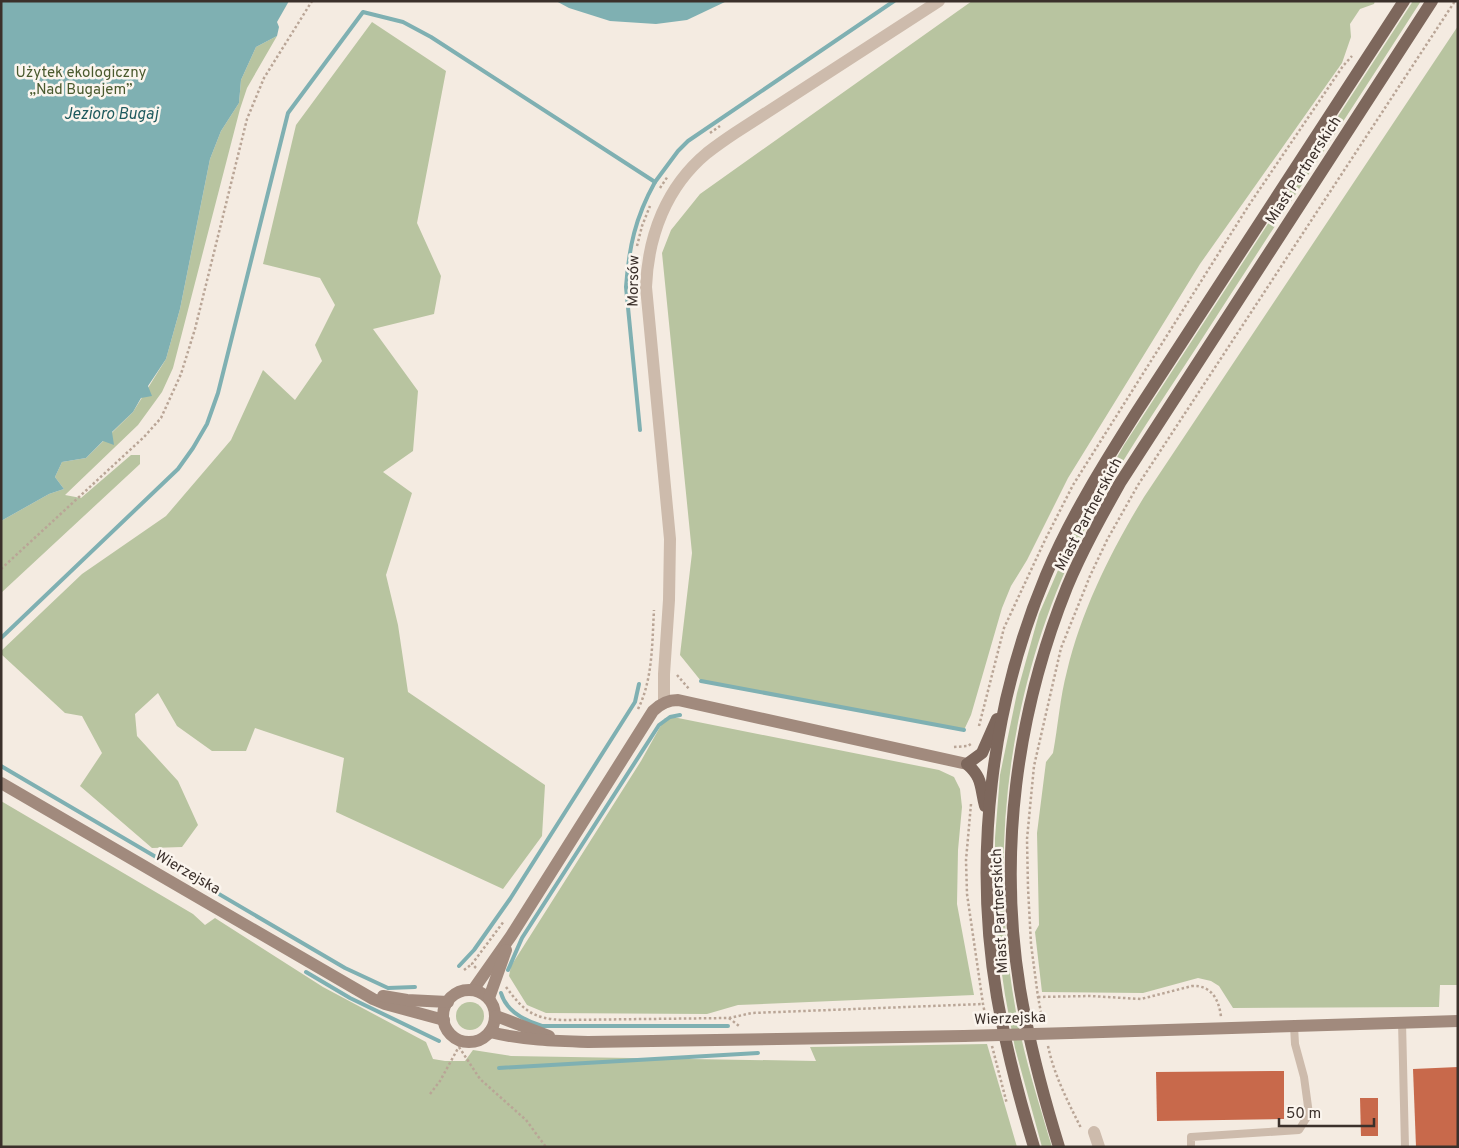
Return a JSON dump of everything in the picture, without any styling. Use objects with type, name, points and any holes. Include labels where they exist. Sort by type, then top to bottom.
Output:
[{"type":"main road","name":"Miast Partnerskich","points":[[1034,1147],[1012,1067],[996,987],[988,913],[989,818],[995,758],[1020,648],[1037,598],[1056,552],[1085,497],[1136,413],[1404,1]]},
{"type":"main road","name":"Miast Partnerskich","points":[[1059,1147],[1025,1019],[1016,957],[1012,907],[1011,842],[1016,784],[1028,712],[1043,656],[1076,568],[1097,524],[1120,483],[1432,1]]},
{"type":"main road","points":[[962,762],[982,753],[998,718],[1006,706]]},
{"type":"main road","points":[[962,762],[976,772],[980,780],[989,818]]},
{"type":"street","name":"Morsów","points":[[664,702],[664,674],[670,600],[670,539],[646,288],[649,251],[662,213],[678,183],[706,153],[939,1]]},
{"type":"street","points":[[473,990],[511,936],[653,711],[664,702],[678,700],[962,762]]},
{"type":"street","name":"Wierzejska","points":[[1,782],[385,1004],[444,1020]]},
{"type":"street","points":[[489,998],[511,936]]},
{"type":"street","name":"Wierzejska","points":[[359,990],[407,1000],[448,1002]]},
{"type":"street","points":[[473,990],[489,998],[496,1016],[490,1032],[478,1041],[461,1044],[450,1033],[444,1020],[443,1014],[448,1002],[459,992],[473,990]]},
{"type":"street","name":"Wierzejska","points":[[496,1016],[563,1041]]},
{"type":"street","name":"Wierzejska","points":[[490,1032],[509,1037],[563,1041],[671,1041],[964,1036],[1458,1021]]},
{"type":"street","points":[[1094,1132],[1099,1147]]},
{"type":"lane","points":[[1402,1022],[1405,1147]]},
{"type":"lane","points":[[1191,1147],[1191,1137],[1299,1130],[1309,1114],[1304,1077],[1295,1044],[1294,1026]]},
{"type":"path","points":[[1,569],[144,437],[161,418],[181,374],[195,329],[247,119],[264,78],[312,1]]},
{"type":"path","points":[[1044,1024],[1038,997],[1031,944],[1028,849],[1034,766],[1061,648],[1090,576],[1107,540],[1138,486],[1455,1]]},
{"type":"path","points":[[959,748],[962,762]]},
{"type":"path","points":[[496,978],[502,982],[523,1008],[540,1018],[550,1020],[729,1018],[752,1013],[983,1004],[967,894],[966,860],[971,801]]},
{"type":"path","points":[[464,970],[472,964]]},
{"type":"path","points":[[1038,997],[1090,996],[1142,999],[1192,986],[1200,986],[1215,996],[1221,1020]]},
{"type":"path","points":[[729,1018],[740,1027]]},
{"type":"path","points":[[1047,1042],[1062,1089],[1082,1130],[1092,1128],[1094,1132]]},
{"type":"path","points":[[430,1094],[440,1081],[461,1044]]},
{"type":"path","points":[[461,1044],[480,1079],[526,1120],[546,1147]]},
{"type":"green space","points":[[972,1],[1375,1],[1374,4],[1360,9],[1350,24],[1351,37],[1342,63],[1200,264],[1068,478],[1027,560],[1011,586],[1002,608],[971,715],[964,730],[701,681],[680,655],[692,553],[662,253],[671,230],[700,194]]},
{"type":"green space","points":[[1413,1],[1421,1],[1110,482],[1084,531],[1059,586],[1038,644],[1022,703],[1011,763],[1005,824],[1004,885],[1007,946],[1018,1024],[1052,1147],[1042,1147],[1015,1048],[1005,995],[998,947],[995,883],[995,838],[1000,775],[1017,693],[1039,614],[1075,531],[1124,445]]},
{"type":"green space","points":[[372,22],[446,71],[417,223],[441,276],[434,314],[373,329],[418,391],[413,451],[383,472],[412,493],[386,575],[398,625],[408,692],[545,785],[542,836],[503,889],[336,812],[344,758],[255,728],[246,751],[212,751],[177,726],[158,693],[135,714],[137,736],[178,781],[198,825],[182,847],[152,848],[80,786],[102,753],[82,716],[65,713],[1,654],[1,651],[82,574],[166,516],[231,440],[263,370],[295,400],[322,361],[315,345],[335,305],[320,278],[263,264],[296,125]]},
{"type":"green space","points":[[1458,26],[1458,985],[1440,985],[1439,1007],[1233,1008],[1219,986],[1211,981],[1198,978],[1143,993],[1042,992],[1035,932],[1039,925],[1037,833],[1046,762],[1053,753],[1065,681],[1073,648],[1089,603],[1109,559],[1144,497]]},
{"type":"green space","points":[[277,36],[247,88],[240,109],[173,368],[162,392],[138,425],[65,495],[81,498],[131,455],[140,455],[140,464],[1,593],[1,521],[49,494],[64,489],[55,477],[62,462],[86,458],[133,412],[166,359],[180,309],[210,159],[221,131],[239,103],[241,80],[256,47]]},
{"type":"green space","points":[[665,718],[678,718],[939,770],[954,777],[960,789],[962,807],[958,850],[957,904],[974,995],[738,1005],[707,1014],[546,1013],[527,1005],[509,976],[511,966],[641,761]]},
{"type":"green space","points":[[1,801],[193,914],[205,925],[215,918],[323,987],[426,1042],[433,1059],[465,1061],[473,1050],[511,1056],[816,1061],[810,1047],[987,1044],[1017,1147],[1,1147]]},
{"type":"green space","points":[[470,1002],[480,1006],[484,1016],[480,1026],[470,1030],[460,1026],[456,1016],[460,1006]]},
{"type":"water","name":"Jezioro Bugaj","points":[[1,1],[289,1],[277,22],[279,27],[277,36],[256,47],[241,80],[239,103],[221,131],[210,159],[180,309],[166,359],[148,386],[152,396],[141,398],[133,412],[112,432],[114,445],[103,441],[86,458],[62,462],[55,477],[64,489],[49,494],[1,521]]},
{"type":"water","points":[[556,1],[727,1],[687,20],[656,24],[610,21],[569,8]]},
{"type":"building","points":[[1458,1067],[1458,1147],[1416,1147],[1413,1069]]},
{"type":"building","points":[[1284,1071],[1284,1119],[1157,1121],[1156,1072]]},
{"type":"building","points":[[1360,1098],[1378,1098],[1378,1136],[1361,1136]]},
{"type":"waterway","points":[[1,638],[178,469],[207,424],[218,393],[288,113],[363,12],[403,22],[431,37],[655,182],[678,151],[688,141],[894,1]]},
{"type":"waterway","points":[[640,430],[626,287],[634,233],[642,208],[655,182]]},
{"type":"waterway","points":[[701,681],[964,730]]},
{"type":"waterway","points":[[459,966],[474,950],[510,899],[635,702],[639,684]]},
{"type":"waterway","points":[[508,970],[522,938],[659,725],[670,717],[680,715]]},
{"type":"waterway","points":[[1,766],[345,968],[388,988],[415,987]]},
{"type":"waterway","points":[[306,972],[350,998],[439,1041]]},
{"type":"waterway","points":[[501,993],[512,1010],[523,1018],[542,1026],[728,1026]]},
{"type":"waterway","points":[[499,1068],[758,1053]]},
{"type":"park label","name":"Użytek ekologiczny „Nad Bugajem”","points":[[81,80]]}]
